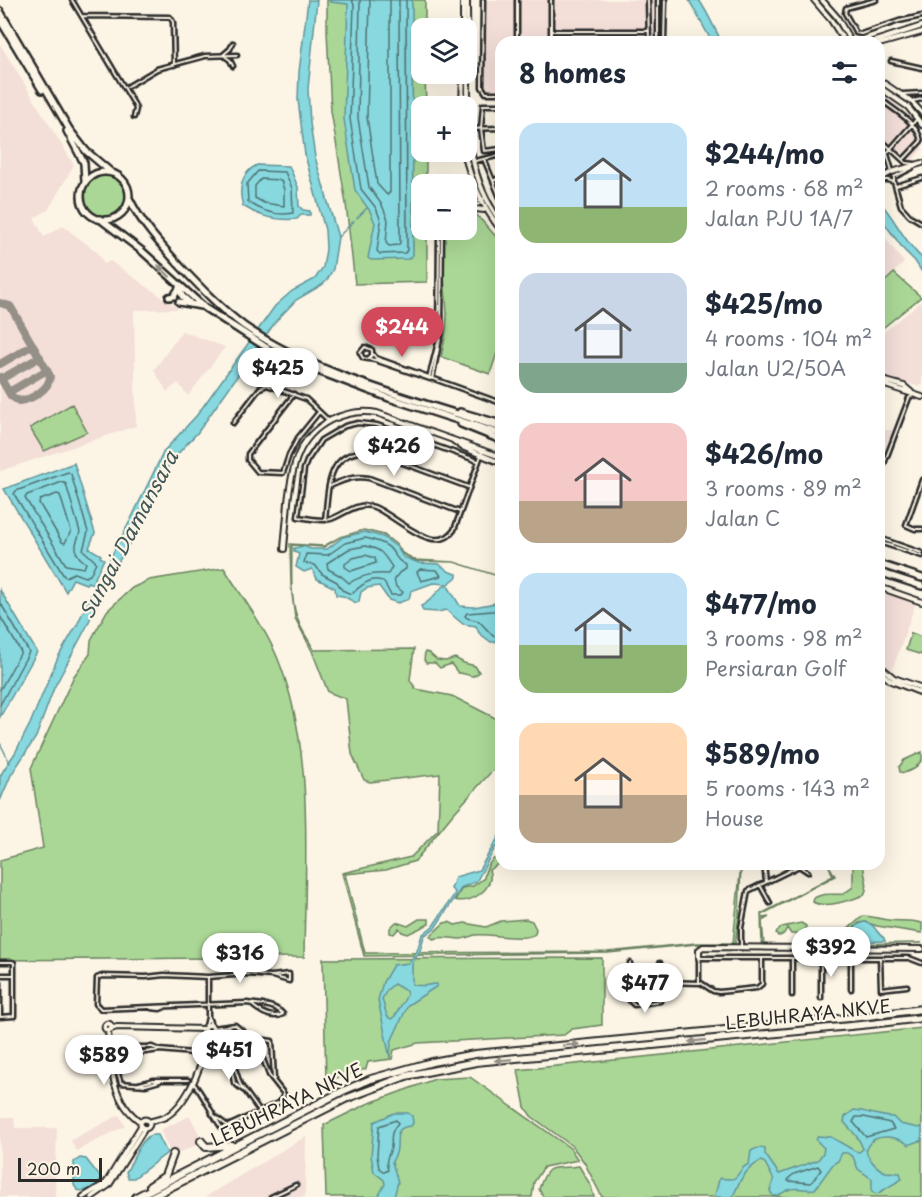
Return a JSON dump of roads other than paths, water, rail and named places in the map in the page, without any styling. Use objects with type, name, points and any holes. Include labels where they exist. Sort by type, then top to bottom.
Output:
[{"type":"highway","name":"LEBUHRAYA NKVE","points":[[136,1197],[356,1085],[446,1059],[503,1051],[922,1009]]},
{"type":"highway","name":"LEBUHRAYA NKVE","points":[[152,1197],[334,1104],[385,1083],[421,1073],[476,1062],[922,1018]]},
{"type":"highway","points":[[201,1141],[206,1147],[228,1146],[256,1135]]},
{"type":"highway","points":[[131,1197],[165,1176],[173,1154]]},
{"type":"main road","points":[[0,11],[74,136],[86,151],[126,184],[129,198],[139,216],[160,244],[244,330],[272,351],[337,379],[443,412],[495,437]]},
{"type":"main road","points":[[0,20],[75,145],[86,168],[86,182]]},
{"type":"main road","points":[[112,173],[97,173],[82,188],[82,201],[88,213],[100,219],[142,251],[178,286],[206,308],[244,330],[311,362],[495,432]]},
{"type":"main road","points":[[100,219],[107,220],[119,215],[129,198]]},
{"type":"main road","points":[[169,297],[174,296],[178,286]]},
{"type":"main road","points":[[178,286],[179,300],[206,308]]},
{"type":"main road","points":[[178,286],[182,296],[191,303]]},
{"type":"main road","points":[[443,412],[469,413],[495,424]]},
{"type":"main road","points":[[885,566],[922,578]]},
{"type":"main road","points":[[885,574],[922,586]]},
{"type":"street","points":[[72,0],[135,106],[134,117]]},
{"type":"street","points":[[464,18],[465,0]]},
{"type":"street","points":[[465,0],[466,96]]},
{"type":"street","points":[[483,0],[482,87],[486,93],[495,93]]},
{"type":"street","points":[[517,0],[517,36]]},
{"type":"street","points":[[551,0],[551,36]]},
{"type":"street","points":[[648,0],[649,36]]},
{"type":"street","points":[[658,0],[658,36]]},
{"type":"street","points":[[664,0],[664,36]]},
{"type":"street","points":[[814,0],[842,36]]},
{"type":"street","points":[[822,0],[837,17],[844,36]]},
{"type":"street","points":[[876,0],[846,8],[845,13],[856,33],[861,34],[922,15]]},
{"type":"street","points":[[82,16],[170,17],[173,22],[174,65]]},
{"type":"street","points":[[885,38],[922,26]]},
{"type":"street","points":[[551,31],[649,31]]},
{"type":"street","points":[[885,42],[922,32]]},
{"type":"street","points":[[223,55],[233,43]]},
{"type":"street","points":[[223,55],[230,60],[233,66]]},
{"type":"street","points":[[124,88],[154,71],[174,65],[205,56],[237,55]]},
{"type":"street","points":[[891,61],[922,68]]},
{"type":"street","points":[[885,84],[912,102],[922,113]]},
{"type":"street","points":[[885,91],[909,107],[922,125]]},
{"type":"street","points":[[900,94],[922,93]]},
{"type":"street","points":[[912,102],[922,99]]},
{"type":"street","points":[[885,102],[895,108],[921,137],[921,141],[903,160]]},
{"type":"street","points":[[495,105],[483,105],[481,129],[484,151],[495,150]]},
{"type":"street","points":[[892,172],[887,154],[918,118]]},
{"type":"street","points":[[477,129],[495,128]]},
{"type":"street","points":[[885,144],[906,163],[920,164]]},
{"type":"street","points":[[477,161],[495,156]]},
{"type":"street","points":[[484,159],[495,187]]},
{"type":"street","points":[[472,162],[485,210],[495,222]]},
{"type":"street","points":[[885,176],[920,164]]},
{"type":"street","points":[[920,164],[894,177],[903,209],[922,223]]},
{"type":"street","points":[[885,180],[895,184],[922,178]]},
{"type":"street","points":[[477,191],[495,215]]},
{"type":"street","points":[[477,203],[484,201]]},
{"type":"street","points":[[477,209],[485,210]]},
{"type":"street","points":[[432,378],[438,342],[441,240]]},
{"type":"street","points":[[432,378],[362,357],[362,349],[369,347],[376,358],[432,378],[495,401]]},
{"type":"street","points":[[369,358],[373,354]]},
{"type":"street","points":[[885,382],[904,386],[914,394]]},
{"type":"street","points":[[885,383],[922,397]]},
{"type":"street","points":[[233,423],[264,385],[306,399],[328,421]]},
{"type":"street","points":[[907,392],[909,398]]},
{"type":"street","points":[[294,394],[248,454],[248,460],[258,472],[283,473],[298,438],[319,412]]},
{"type":"street","points":[[885,461],[909,398],[914,394]]},
{"type":"street","points":[[284,549],[293,465],[307,438],[328,421],[350,413],[368,411],[451,438],[495,460]]},
{"type":"street","points":[[478,461],[377,425],[357,423],[345,426],[321,440],[314,449],[304,469],[298,517],[325,520],[356,507],[371,506],[412,530],[437,540],[451,534],[482,452]]},
{"type":"street","points":[[325,520],[331,472],[342,458],[351,453],[370,451],[468,487]]},
{"type":"street","points":[[482,452],[495,455]]},
{"type":"street","points":[[329,487],[347,478],[359,476],[460,512]]},
{"type":"street","points":[[922,480],[906,525],[922,529]]},
{"type":"street","points":[[885,542],[922,555]]},
{"type":"street","points":[[885,588],[922,602]]},
{"type":"street","points":[[885,674],[922,688]]},
{"type":"street","points":[[885,675],[891,681],[922,693]]},
{"type":"street","points":[[765,870],[766,882]]},
{"type":"street","points":[[741,948],[741,928],[747,892],[788,870]]},
{"type":"street","points":[[760,885],[770,903]]},
{"type":"street","points":[[699,982],[699,950],[703,947],[922,949]]},
{"type":"street","points":[[699,958],[909,958],[922,963]]},
{"type":"street","points":[[792,958],[792,995]]},
{"type":"street","points":[[821,958],[821,998]]},
{"type":"street","points":[[851,958],[851,989]]},
{"type":"street","points":[[880,958],[881,989],[907,986]]},
{"type":"street","points":[[660,982],[699,982],[719,992],[761,987],[762,959]]},
{"type":"street","points":[[0,962],[13,962],[14,1016],[0,1017],[0,983]]},
{"type":"street","points":[[630,963],[631,1003],[658,1002],[660,999],[660,963]]},
{"type":"street","points":[[251,1004],[268,1015],[284,1014],[281,1010],[266,1005],[251,1004],[165,1007],[156,1005],[101,1009],[97,1006],[96,982],[99,976],[248,974],[272,976],[289,974],[290,981],[286,982],[272,976]]},
{"type":"street","points":[[0,975],[14,975]]},
{"type":"street","points":[[83,1197],[106,1183],[145,1120],[149,1122],[168,1115],[193,1083],[206,1054],[208,976]]},
{"type":"street","points":[[142,1125],[130,1112],[116,1089],[110,1060],[110,1028],[208,1028],[235,1025],[255,1041],[268,1072],[284,1094],[282,1100],[260,1112],[229,1127],[221,1127],[210,1112],[198,1087],[193,1083]]},
{"type":"street","points":[[255,1041],[259,1039],[272,1041],[274,1081]]},
{"type":"street","points":[[215,1045],[230,1058],[245,1092],[260,1112]]},
{"type":"street","points":[[188,1080],[154,1080],[139,1084],[124,1084],[120,1081],[116,1050],[119,1047],[146,1047],[206,1054]]},
{"type":"street","points":[[145,1052],[146,1047]]},
{"type":"street","points":[[116,1056],[160,1050]]},
{"type":"street","points":[[268,1072],[273,1069],[273,1066]]},
{"type":"street","points":[[92,1197],[109,1185],[142,1125]]},
{"type":"street","points":[[271,1197],[296,1185]]},
{"type":"water","name":"Sungai Damansara","points":[[308,0],[317,0],[308,89],[310,123],[315,157],[338,237],[333,269],[322,285],[296,300],[276,321],[198,432],[172,460],[135,534],[108,579],[87,626],[54,688],[36,737],[11,775],[0,801],[0,777],[30,724],[58,657],[77,625],[164,451],[197,415],[275,306],[292,291],[315,279],[323,267],[326,249],[325,230],[305,155],[298,100]]},
{"type":"water","points":[[330,0],[412,0],[411,240],[413,240],[413,255],[408,259],[371,260],[368,258],[375,223],[370,211],[355,190],[344,119],[348,4],[330,2]]},
{"type":"water","points":[[689,0],[699,0],[719,36],[709,36]]},
{"type":"water","points":[[257,165],[289,166],[298,187],[299,206],[303,210],[310,211],[310,215],[301,215],[297,219],[275,219],[243,206],[242,182],[247,173]]},
{"type":"water","points":[[885,209],[910,245],[922,258],[922,272],[885,224]]},
{"type":"water","points":[[74,463],[95,533],[89,548],[104,559],[92,584],[73,579],[66,592],[4,489]]},
{"type":"water","points":[[365,532],[383,537],[397,547],[403,557],[419,563],[439,564],[457,574],[457,577],[448,584],[433,583],[411,591],[409,599],[398,603],[389,600],[379,586],[367,588],[361,592],[359,601],[356,603],[336,595],[335,588],[317,579],[312,569],[304,572],[296,567],[299,554],[294,552],[294,548],[303,546],[311,549],[327,549],[343,537]]},
{"type":"water","points":[[448,586],[460,606],[474,607],[495,603],[495,642],[491,642],[479,633],[476,626],[463,624],[446,610],[423,611],[421,606],[438,591]]},
{"type":"water","points":[[0,590],[37,652],[0,717]]},
{"type":"water","points":[[495,843],[495,848],[476,882],[462,887],[435,928],[424,936],[420,951],[412,964],[412,984],[421,986],[437,984],[437,986],[408,1005],[391,1042],[390,1058],[378,1000],[383,982],[393,965],[409,963],[417,951],[422,935],[433,926],[454,895],[455,892],[451,889],[455,877],[479,870]],"holes":[[[394,984],[406,991],[407,995],[395,1016],[391,1019],[387,1016],[382,999],[387,990]]]},
{"type":"water","points":[[864,922],[873,926],[885,941],[857,942],[854,938],[857,933],[855,928]]},
{"type":"water","points":[[854,1110],[893,1117],[900,1124],[919,1128],[922,1126],[922,1140],[909,1145],[893,1138],[881,1137],[867,1147],[867,1154],[876,1166],[886,1172],[900,1173],[902,1179],[877,1194],[872,1192],[872,1179],[858,1169],[853,1157],[842,1153],[815,1189],[791,1189],[773,1196],[770,1191],[774,1180],[765,1163],[761,1161],[743,1176],[733,1197],[716,1197],[719,1180],[736,1177],[741,1169],[749,1164],[751,1151],[756,1149],[765,1149],[765,1154],[779,1174],[818,1160],[824,1148],[816,1140],[818,1136],[831,1137],[859,1152],[863,1149],[861,1145],[844,1122],[845,1117]]},
{"type":"water","points":[[394,1113],[408,1113],[412,1116],[413,1123],[399,1132],[396,1154],[392,1162],[398,1182],[394,1197],[378,1197],[385,1184],[384,1180],[374,1172],[371,1156],[374,1122]]},
{"type":"water","points":[[151,1135],[158,1135],[167,1153],[134,1178],[128,1178],[126,1172],[137,1151],[143,1141]]},
{"type":"water","points":[[80,1158],[86,1159],[101,1178],[94,1186],[84,1191],[77,1190],[74,1185],[74,1162]]},
{"type":"waterway","points":[[357,218],[367,208]]},
{"type":"waterway","points":[[338,237],[354,221]]},
{"type":"waterway","points":[[0,743],[10,763]]}]
